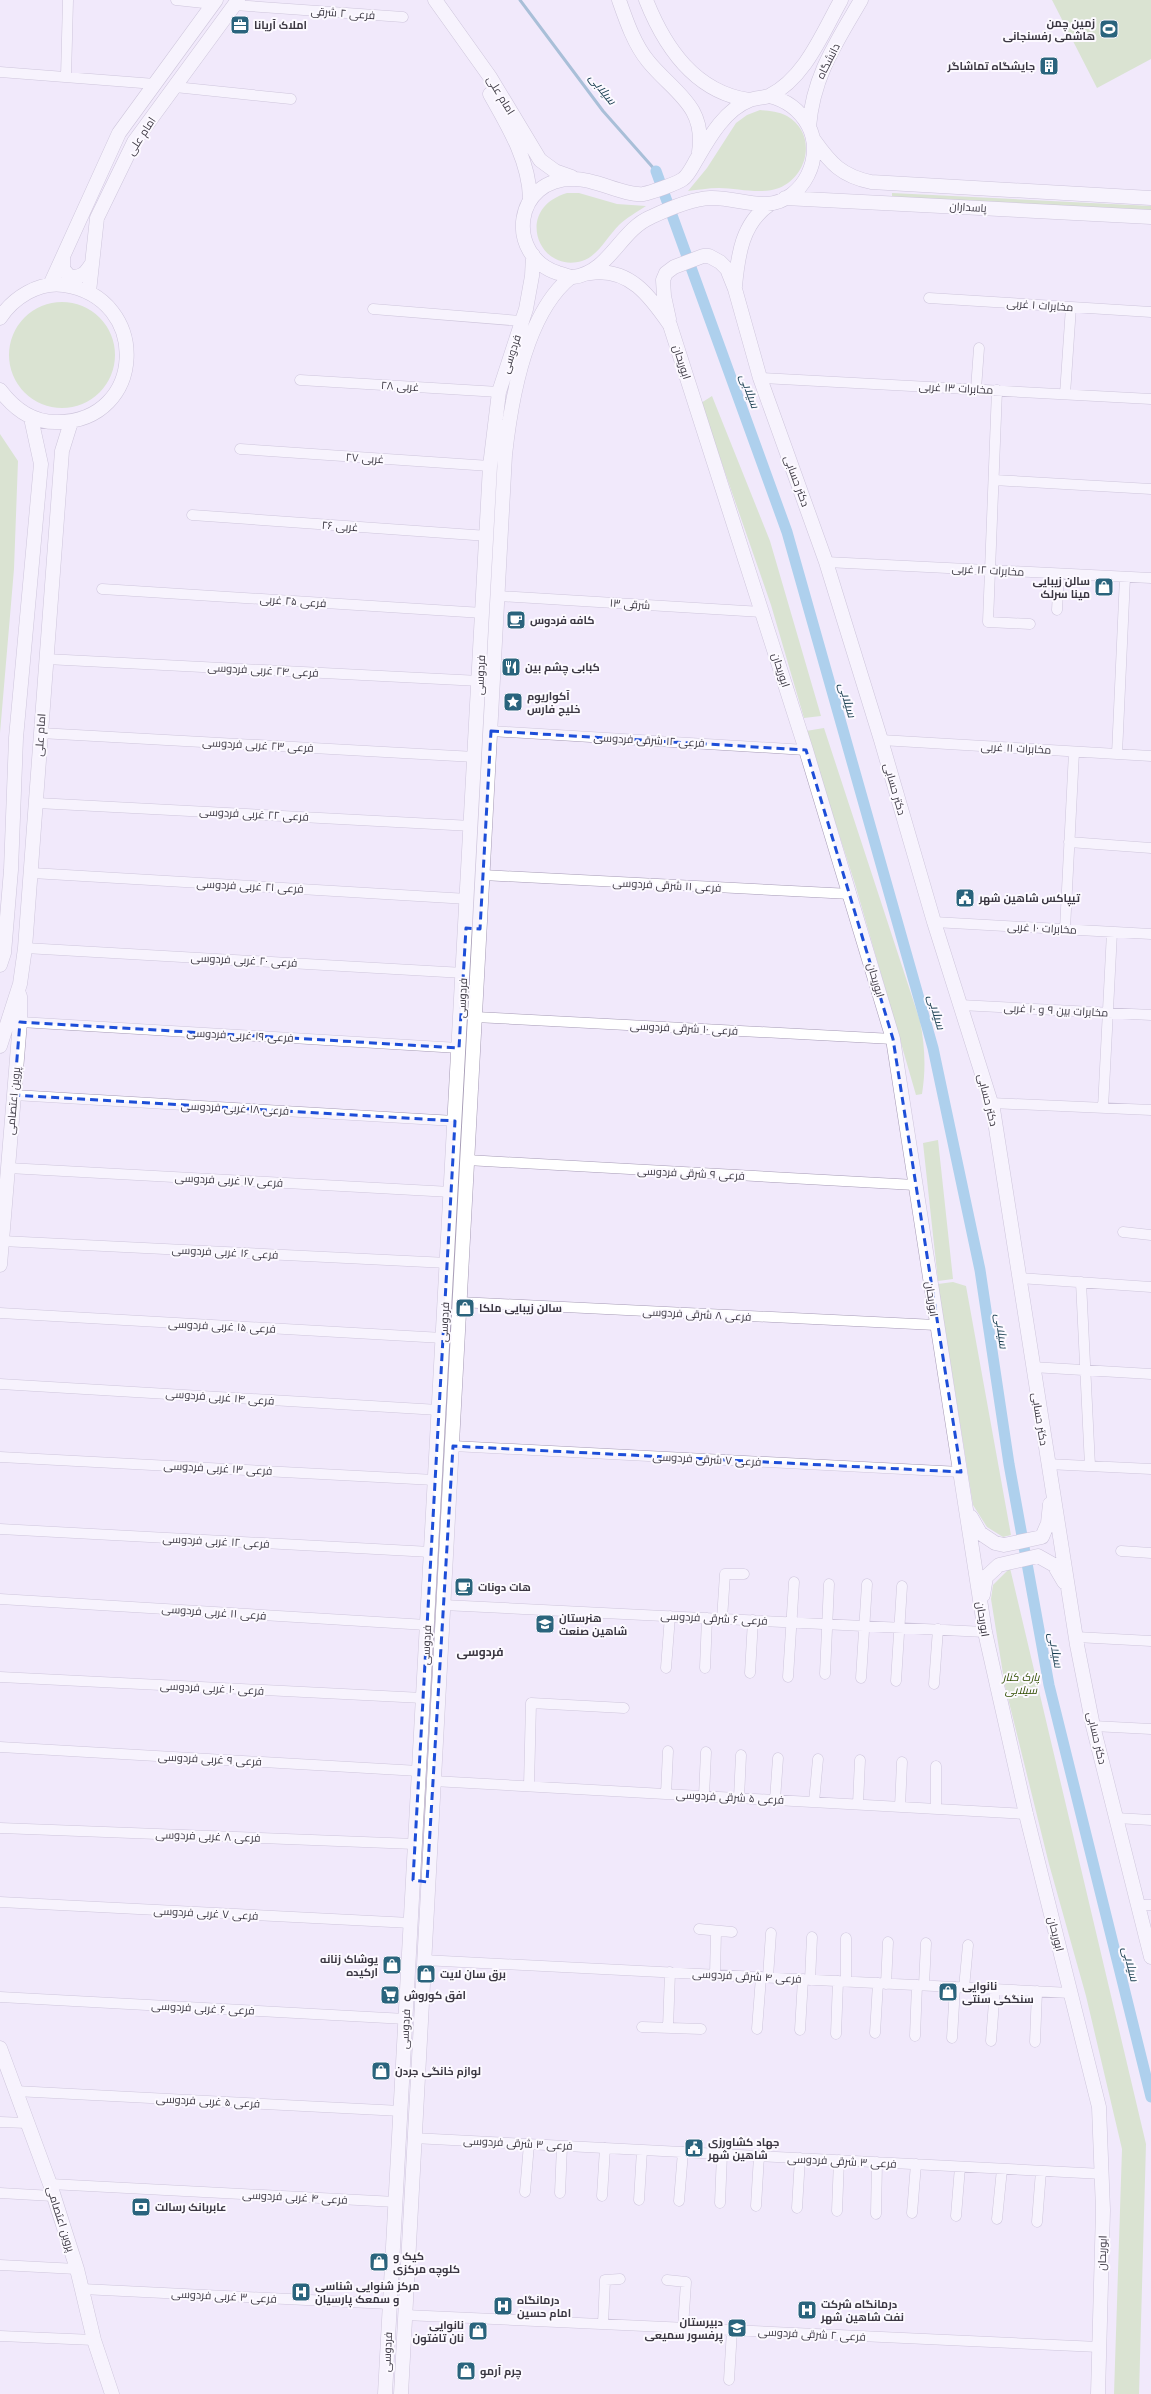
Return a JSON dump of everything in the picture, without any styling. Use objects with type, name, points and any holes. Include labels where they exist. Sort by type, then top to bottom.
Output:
[{"type":"main road","name":"امام علی","points":[[426,0],[483,81],[508,126],[526,166],[530,183],[530,198]]},
{"type":"main road","name":"امام علی","points":[[435,0],[490,77],[540,160],[554,171],[576,179]]},
{"type":"main road","points":[[619,0],[632,34],[647,60],[684,97],[695,113],[700,127],[699,155]]},
{"type":"main road","points":[[646,0],[655,23],[668,45],[687,68],[713,90],[733,98],[749,100],[768,96],[780,99],[794,108],[809,127],[814,140],[815,157],[811,170],[797,188],[784,198],[770,204],[754,218],[742,242],[735,289]]},
{"type":"main road","name":"دانشگاه","points":[[768,96],[794,78],[815,47],[842,0]]},
{"type":"main road","name":"دانشگاه","points":[[809,127],[813,94],[819,77],[861,0]]},
{"type":"main road","name":"امام علی","points":[[50,285],[119,133],[214,2]]},
{"type":"main road","name":"امام علی","points":[[88,292],[97,218],[134,142],[236,3]]},
{"type":"main road","points":[[749,100],[730,114],[720,124],[684,179],[643,194],[576,179],[552,182],[542,186],[530,198],[525,212],[522,232],[537,261],[552,271],[571,277],[590,273],[603,263],[630,231],[638,224],[650,217],[692,201],[720,198],[770,204]]},
{"type":"main road","name":"پاسداران","points":[[814,140],[824,153],[843,171],[853,178],[871,182],[1151,198]]},
{"type":"main road","name":"پاسداران","points":[[784,198],[1151,217]]},
{"type":"main road","name":"فردوسی","points":[[385,2394],[488,536],[490,466],[499,392],[522,321],[532,276],[533,255]]},
{"type":"main road","points":[[63,256],[64,269],[68,276],[76,278],[82,276],[92,263]]},
{"type":"main road","name":"دکتر حسابی","points":[[670,326],[664,296],[663,280],[666,273],[674,267],[703,256],[709,256],[720,262],[727,269],[735,289],[760,378],[826,562],[881,740],[934,922],[991,1103],[1047,1464],[1070,1593],[1076,1637],[1093,1726],[1116,1818],[1144,1905],[1151,1957]]},
{"type":"main road","name":"ابوریحان","points":[[590,273],[602,271],[632,281],[651,298],[670,326],[806,750],[851,894],[893,1039],[936,1325],[961,1472],[985,1632],[1026,1814],[1099,2107],[1103,2174],[1098,2394]]},
{"type":"main road","name":"فردوسی","points":[[401,2394],[413,2138],[491,731],[504,467],[509,420],[516,382],[523,362],[550,299],[559,287],[571,277]]},
{"type":"main road","points":[[0,390],[11,405],[31,418],[47,423],[71,422],[86,418],[105,406],[120,388],[127,367],[128,344],[121,323],[107,305],[88,292],[72,286],[50,285],[20,297],[2,313]]},
{"type":"main road","name":"امام علی","points":[[0,965],[4,953],[11,870],[16,738],[41,464],[31,418]]},
{"type":"main road","name":"امام علی","points":[[0,1046],[20,984],[25,948],[32,873],[40,733],[62,451],[71,422]]},
{"type":"main road","points":[[36,443],[38,436],[44,430],[55,430],[59,435],[62,451]]},
{"type":"main road","points":[[490,466],[504,467]]},
{"type":"main road","points":[[16,738],[21,751],[28,754],[39,749]]},
{"type":"main road","points":[[14,790],[23,777],[32,777],[38,788]]},
{"type":"main road","points":[[466,928],[480,929]]},
{"type":"main road","name":"پروین اعتصامی","points":[[0,1265],[4,1213],[3,1191],[8,1168],[20,1022],[20,984]]},
{"type":"main road","points":[[966,1508],[980,1533],[991,1541],[1000,1544],[1042,1538],[1048,1522],[1052,1491]]},
{"type":"main road","points":[[981,1608],[986,1577],[992,1569],[1002,1563],[1038,1556],[1046,1559],[1058,1570],[1070,1593]]},
{"type":"main road","points":[[413,1880],[428,1882]]},
{"type":"main road","name":"پروین اعتصامی","points":[[0,2048],[52,2190],[77,2269],[94,2340],[112,2394]]},
{"type":"street","points":[[66,77],[68,0]]},
{"type":"street","points":[[176,0],[214,2]]},
{"type":"street","name":"فرعی ۲ شرقی","points":[[236,3],[403,17]]},
{"type":"street","points":[[0,72],[155,84]]},
{"type":"street","points":[[175,87],[291,99]]},
{"type":"street","name":"مخابرات ۱ غربی","points":[[929,298],[1151,312]]},
{"type":"street","points":[[1065,394],[1071,306]]},
{"type":"street","points":[[373,309],[522,321]]},
{"type":"street","points":[[976,389],[979,348]]},
{"type":"street","name":"مخابرات ۱۳ غربی","points":[[760,378],[1151,399]]},
{"type":"street","name":"۲۸ غربی","points":[[300,380],[499,392]]},
{"type":"street","points":[[997,390],[988,622],[1030,624]]},
{"type":"street","name":"۲۷ غربی","points":[[240,449],[490,466]]},
{"type":"street","points":[[994,480],[1151,489]]},
{"type":"street","name":"۲۶ غربی","points":[[192,515],[488,536]]},
{"type":"street","name":"مخابرات ۱۲ غربی","points":[[826,562],[1151,578]]},
{"type":"street","points":[[1057,610],[1059,574]]},
{"type":"street","points":[[1117,754],[1125,577]]},
{"type":"street","name":"فرعی ۲۵ غربی","points":[[102,589],[483,614]]},
{"type":"street","name":"۱۳ شرقی","points":[[498,596],[762,612]]},
{"type":"street","name":"فرعی ۲۴ غربی فردوسی","points":[[46,659],[480,681]]},
{"type":"street","name":"فرعی ۱۲ شرقی فردوسی","points":[[491,731],[806,750]]},
{"type":"street","name":"فرعی ۲۳ غربی فردوسی","points":[[40,733],[475,757]]},
{"type":"street","name":"مخابرات ۱۱ غربی","points":[[881,740],[1151,756]]},
{"type":"street","points":[[1065,929],[1074,752]]},
{"type":"street","name":"فرعی ۲۲ غربی فردوسی","points":[[37,803],[472,826]]},
{"type":"street","points":[[1069,842],[1151,848]]},
{"type":"street","name":"فرعی ۲۱ غربی فردوسی","points":[[32,873],[468,899]]},
{"type":"street","name":"فرعی ۱۱ شرقی فردوسی","points":[[483,875],[851,894]]},
{"type":"street","name":"مخابرات ۱۰ غربی","points":[[934,922],[1151,934]]},
{"type":"street","points":[[1103,1108],[1112,932]]},
{"type":"street","name":"فرعی ۲۰ غربی فردوسی","points":[[25,948],[464,973]]},
{"type":"street","name":"مخابرات بین ۹ و ۱۰ غربی","points":[[960,1005],[1151,1016]]},
{"type":"street","name":"فرعی ۱۰ شرقی فردوسی","points":[[475,1017],[893,1039]]},
{"type":"street","name":"فرعی ۱۹ غربی فردوسی","points":[[20,1022],[459,1048]]},
{"type":"street","name":"فرعی ۱۸ غربی فردوسی","points":[[14,1095],[455,1120]]},
{"type":"street","points":[[991,1103],[1151,1110]]},
{"type":"street","name":"فرعی ۹ شرقی فردوسی","points":[[467,1160],[915,1185]]},
{"type":"street","name":"فرعی ۱۷ غربی فردوسی","points":[[8,1168],[451,1192]]},
{"type":"street","points":[[1123,1232],[1151,1235]]},
{"type":"street","name":"فرعی ۱۶ غربی فردوسی","points":[[2,1241],[448,1264]]},
{"type":"street","points":[[1019,1278],[1151,1287]]},
{"type":"street","points":[[1081,1282],[1090,1466]]},
{"type":"street","name":"فرعی ۸ شرقی فردوسی","points":[[459,1302],[936,1325]]},
{"type":"street","name":"فرعی ۱۵ غربی فردوسی","points":[[0,1313],[443,1338]]},
{"type":"street","points":[[1032,1368],[1151,1374]]},
{"type":"street","name":"فرعی ۱۴ غربی فردوسی","points":[[0,1384],[439,1410]]},
{"type":"street","name":"فرعی ۷ شرقی فردوسی","points":[[452,1446],[961,1472]]},
{"type":"street","name":"فرعی ۱۳ غربی فردوسی","points":[[0,1457],[436,1480]]},
{"type":"street","points":[[1047,1464],[1151,1470]]},
{"type":"street","name":"فرعی ۱۲ غربی فردوسی","points":[[0,1529],[432,1552]]},
{"type":"street","points":[[1120,1551],[1151,1553]]},
{"type":"street","points":[[722,1619],[725,1574],[744,1574]]},
{"type":"street","points":[[788,1677],[794,1582]]},
{"type":"street","points":[[825,1674],[829,1584]]},
{"type":"street","points":[[861,1678],[867,1584]]},
{"type":"street","points":[[896,1681],[898,1627],[902,1586]]},
{"type":"street","name":"فرعی ۱۱ غربی فردوسی","points":[[0,1598],[428,1625]]},
{"type":"street","name":"فرعی ۶ شرقی فردوسی","points":[[443,1605],[985,1632]]},
{"type":"street","points":[[666,1668],[670,1616]]},
{"type":"street","points":[[705,1668],[707,1618]]},
{"type":"street","points":[[750,1673],[753,1620]]},
{"type":"street","points":[[934,1684],[938,1630]]},
{"type":"street","points":[[1076,1637],[1151,1641]]},
{"type":"street","name":"فرعی ۱۰ غربی فردوسی","points":[[0,1677],[424,1698]]},
{"type":"street","points":[[529,1786],[531,1703],[624,1708]]},
{"type":"street","points":[[1093,1726],[1151,1730]]},
{"type":"street","name":"فرعی ۹ غربی فردوسی","points":[[0,1747],[420,1771]]},
{"type":"street","points":[[666,1794],[668,1751]]},
{"type":"street","points":[[704,1796],[706,1752]]},
{"type":"street","points":[[739,1798],[741,1755]]},
{"type":"street","points":[[775,1800],[778,1758]]},
{"type":"street","points":[[814,1802],[818,1759]]},
{"type":"street","points":[[858,1804],[860,1760]]},
{"type":"street","points":[[900,1807],[902,1762]]},
{"type":"street","points":[[936,1766],[936,1809]]},
{"type":"street","name":"فرعی ۵ شرقی فردوسی","points":[[433,1781],[1026,1814]]},
{"type":"street","points":[[1116,1818],[1151,1820]]},
{"type":"street","name":"فرعی ۸ غربی فردوسی","points":[[0,1828],[416,1844]]},
{"type":"street","name":"فرعی ۷ غربی فردوسی","points":[[0,1902],[411,1924]]},
{"type":"street","points":[[700,1929],[732,1932]]},
{"type":"street","points":[[716,1930],[716,1975]]},
{"type":"street","points":[[757,2029],[771,1933]]},
{"type":"street","points":[[800,2030],[812,1937]]},
{"type":"street","points":[[836,2034],[846,1938]]},
{"type":"street","points":[[875,2033],[888,1942]]},
{"type":"street","points":[[915,2036],[926,1943]]},
{"type":"street","points":[[952,2038],[959,1987],[968,1945]]},
{"type":"street","name":"فرعی ۴ شرقی فردوسی","points":[[423,1960],[1071,1993]]},
{"type":"street","points":[[668,2028],[670,1972]]},
{"type":"street","points":[[991,2041],[995,1989]]},
{"type":"street","points":[[1036,2042],[1037,1991]]},
{"type":"street","name":"فرعی ۶ غربی فردوسی","points":[[0,1996],[406,2019]]},
{"type":"street","points":[[642,2027],[701,2029]]},
{"type":"street","name":"فرعی ۵ غربی فردوسی","points":[[15,2091],[401,2111]]},
{"type":"street","points":[[0,2122],[28,2123]]},
{"type":"street","name":"فرعی ۳ شرقی فردوسی","points":[[413,2138],[1103,2174]]},
{"type":"street","points":[[525,2192],[530,2144]]},
{"type":"street","points":[[560,2193],[562,2146]]},
{"type":"street","points":[[602,2196],[605,2148]]},
{"type":"street","points":[[639,2200],[642,2150]]},
{"type":"street","points":[[680,2201],[683,2152]]},
{"type":"street","points":[[720,2203],[722,2154]]},
{"type":"street","points":[[756,2206],[759,2156]]},
{"type":"street","points":[[797,2208],[800,2158]]},
{"type":"street","points":[[837,2211],[839,2160]]},
{"type":"street","points":[[876,2214],[878,2162]]},
{"type":"street","points":[[912,2213],[916,2164]]},
{"type":"street","points":[[956,2216],[960,2167]]},
{"type":"street","points":[[997,2219],[1002,2169]]},
{"type":"street","points":[[1037,2222],[1041,2171]]},
{"type":"street","name":"فرعی ۴ غربی فردوسی","points":[[0,2193],[52,2190],[396,2202]]},
{"type":"street","points":[[0,2265],[77,2269]]},
{"type":"street","points":[[603,2324],[605,2280],[620,2279]]},
{"type":"street","points":[[667,2280],[686,2282],[683,2328]]},
{"type":"street","name":"فرعی ۳ غربی فردوسی","points":[[82,2290],[390,2304]]},
{"type":"street","name":"فرعی ۲ شرقی فردوسی","points":[[405,2315],[1099,2347]]},
{"type":"street","points":[[729,2380],[732,2330]]},
{"type":"street","points":[[0,2336],[94,2340]]},
{"type":"highlighted area","points":[[491,731],[806,750],[893,1039],[961,1472],[453,1446],[427,1882],[413,1880],[455,1121],[14,1095],[20,1022],[459,1048],[466,928],[480,929]]},
{"type":"green space","name":"زمین چمن هاشمی رفسنجانی","points":[[1052,0],[1151,0],[1151,59],[1097,88]]},
{"type":"green space","points":[[760,110],[784,114],[796,123],[803,133],[806,143],[806,154],[803,164],[797,174],[789,182],[772,190],[757,191],[719,188],[688,191],[707,168],[736,123],[747,115]]},
{"type":"green space","points":[[567,193],[579,193],[617,204],[646,206],[622,222],[598,251],[588,259],[567,262],[554,258],[544,249],[538,238],[537,225],[541,212],[550,201]]},
{"type":"green space","points":[[892,193],[1151,206],[1151,215],[892,201]]},
{"type":"green space","points":[[62,302],[82,306],[100,317],[111,335],[115,355],[111,375],[100,393],[82,404],[62,408],[42,404],[24,393],[13,375],[9,355],[13,335],[24,317],[42,306]]},
{"type":"green space","points":[[712,396],[770,541],[821,716],[804,718],[771,605],[701,403]]},
{"type":"green space","points":[[0,434],[18,461],[14,569],[0,733]]},
{"type":"green space","points":[[824,728],[920,1021],[924,1058],[922,1094],[916,1095],[855,884],[806,731]]},
{"type":"green space","points":[[938,1140],[953,1279],[938,1281],[923,1143]]},
{"type":"green space","points":[[953,1282],[966,1286],[1011,1535],[1003,1537],[987,1527],[973,1505],[938,1284]]},
{"type":"green space","name":"پارک کنار سیلابی","points":[[1010,1568],[1146,2144],[1139,2394],[1114,2394],[1122,2149],[1086,1996],[1049,1864],[1005,1686],[991,1599],[993,1585]]},
{"type":"waterway","name":"سیلابی","points":[[520,0],[603,111],[656,171]]},
{"type":"waterway","name":"سیلابی","points":[[656,171],[787,532],[933,1048],[980,1270],[1009,1464],[1049,1685],[1151,2097]]},
{"type":"place","name":"املاک آریانا","points":[[240,25]]},
{"type":"place","name":"زمین چمن هاشمی رفسنجانی","points":[[1109,29]]},
{"type":"place","name":"جایشگاه تماشاگر","points":[[1049,66]]},
{"type":"place","name":"سالن زیبایی مینا سرلک","points":[[1104,587]]},
{"type":"place","name":"کافه فردوس","points":[[516,620]]},
{"type":"place","name":"کبابی چشم بین","points":[[511,667]]},
{"type":"place","name":"آکواریوم خلیج فارس","points":[[513,702]]},
{"type":"place","name":"تیپاکس شاهین شهر","points":[[965,898]]},
{"type":"place","name":"سالن زیبایی ملکا","points":[[465,1308]]},
{"type":"place","name":"هات دونات","points":[[464,1587]]},
{"type":"place","name":"هنرستان شاهین صنعت","points":[[545,1624]]},
{"type":"place","name":"پوشاک زنانه ارکیده","points":[[392,1965]]},
{"type":"place","name":"برق سان لایت","points":[[426,1974]]},
{"type":"place","name":"نانوایی سنگکی سنتی","points":[[948,1992]]},
{"type":"place","name":"افق کوروش","points":[[390,1995]]},
{"type":"place","name":"لوازم خانگی جردن","points":[[381,2071]]},
{"type":"place","name":"جهاد کشاورزی شاهین شهر","points":[[694,2148]]},
{"type":"place","name":"عابربانک رسالت","points":[[141,2207]]},
{"type":"place","name":"کیک و کلوچه مرکزی","points":[[379,2262]]},
{"type":"place","name":"مرکز شنوایی شناسی و سمعک پارسیان","points":[[301,2292]]},
{"type":"place","name":"درمانگاه امام حسین","points":[[503,2306]]},
{"type":"place","name":"درمانگاه شرکت نفت شاهین شهر","points":[[807,2310]]},
{"type":"place","name":"دبیرستان پرفسور سمیعی","points":[[737,2328]]},
{"type":"place","name":"نانوایی نان تافتون","points":[[478,2331]]},
{"type":"place","name":"چرم آرمو","points":[[466,2371]]},
{"type":"district","name":"فردوسی","points":[[480,1651]]}]
